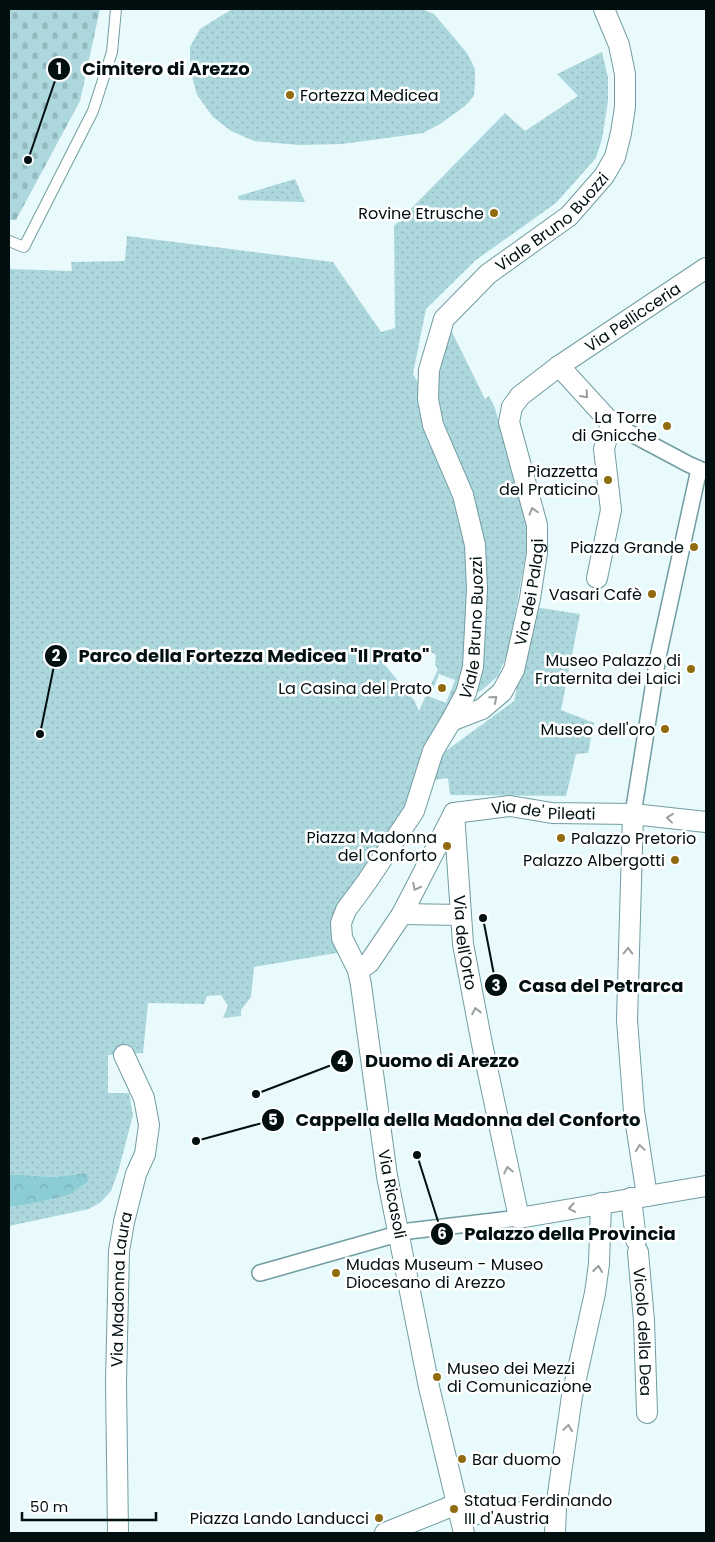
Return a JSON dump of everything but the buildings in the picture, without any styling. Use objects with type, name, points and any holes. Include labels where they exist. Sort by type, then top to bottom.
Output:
[{"type":"street","name":"Viale Bruno Buozzi","points":[[358,970],[342,938],[342,923],[346,910],[414,811],[433,751],[466,694],[473,667],[477,589],[474,545],[463,495],[433,425],[428,399],[429,370],[444,319],[488,274],[569,216],[604,176],[615,157],[625,107],[625,74],[619,45],[604,9]]},
{"type":"street","name":"Via Pellicceria","points":[[559,366],[706,268]]},
{"type":"street","name":"Via dei Palagi","points":[[452,721],[482,709],[502,692],[514,670],[530,598],[537,553],[537,525],[509,422],[512,407],[520,396],[559,366]]},
{"type":"street","points":[[559,366],[610,424],[702,470],[658,656],[633,814]]},
{"type":"street","points":[[597,578],[611,510],[604,449],[610,424]]},
{"type":"street","name":"Via de' Pileati","points":[[454,813],[510,806],[552,813],[633,814],[706,822]]},
{"type":"street","points":[[358,970],[369,963],[402,914],[454,813]]},
{"type":"street","name":"Via dell'Orto","points":[[454,813],[463,944],[519,1218]]},
{"type":"street","name":"Vicolo della Dea","points":[[633,814],[627,1020],[639,1197],[637,1246],[644,1321],[647,1413]]},
{"type":"street","points":[[402,914],[461,915]]},
{"type":"street","name":"Via Ricasoli","points":[[358,970],[363,994],[387,1176],[429,1387],[464,1533]]},
{"type":"street","name":"Via Madonna Laura","points":[[118,1533],[116,1382],[119,1251],[136,1174],[145,1154],[149,1125],[144,1098],[124,1054]]},
{"type":"street","points":[[260,1273],[401,1233],[519,1218],[706,1186]]},
{"type":"street","points":[[555,1533],[555,1511],[572,1396],[593,1306],[599,1264],[601,1203]]},
{"type":"street","points":[[385,1533],[457,1504],[473,1514],[555,1511]]},
{"type":"lane","points":[[9,241],[24,248],[93,111],[112,52],[116,9]]},
{"type":"green space","points":[[9,9],[100,9],[80,101],[16,220],[9,220]]},
{"type":"green space","points":[[232,9],[422,9],[434,14],[467,53],[475,69],[474,96],[465,106],[440,124],[423,133],[342,144],[299,145],[254,141],[231,131],[213,117],[197,95],[190,70],[190,47],[200,29]]},
{"type":"green space","points":[[602,52],[608,78],[608,101],[602,139],[596,158],[556,203],[476,260],[426,309],[413,374],[428,399],[463,495],[473,667],[414,811],[346,910],[348,951],[254,967],[251,997],[241,1010],[241,1016],[223,1018],[228,1006],[221,995],[207,996],[204,1004],[148,1003],[143,1053],[108,1055],[108,1093],[129,1093],[133,1115],[111,1191],[101,1202],[89,1209],[9,1226],[9,1207],[32,1204],[69,1195],[86,1173],[54,1177],[9,1174],[9,269],[72,271],[71,262],[125,261],[127,236],[333,262],[381,332],[395,328],[394,226],[505,113],[525,131],[578,96],[557,74]],"holes":[[[425,649],[436,655],[435,665],[438,669],[419,711],[414,700],[384,664]],[[439,674],[455,680],[446,703],[430,697]]]},
{"type":"green space","points":[[295,179],[305,202],[239,200],[238,196]]},
{"type":"green space","points":[[449,326],[485,399],[489,396],[495,408],[526,523],[527,548],[508,652],[498,676],[481,691],[473,693],[484,619],[434,399],[436,372]]},
{"type":"green space","points":[[534,607],[580,614],[561,710],[594,723],[588,753],[576,754],[566,796],[450,795],[448,778],[434,780],[443,753],[514,701]]},
{"type":"green space","points":[[86,1173],[88,1181],[69,1195],[32,1204],[9,1207],[9,1174],[54,1177]]},
{"type":"place","name":"Fortezza Medicea","points":[[290,95]]},
{"type":"place","name":"Cimitero di Arezzo","points":[[28,160]]},
{"type":"place","name":"Rovine Etrusche","points":[[494,213]]},
{"type":"place","name":"La Torre di Gnicche","points":[[667,426]]},
{"type":"place","name":"Piazzetta del Praticino","points":[[608,480]]},
{"type":"place","name":"Piazza Grande","points":[[694,547]]},
{"type":"place","name":"Vasari Cafè","points":[[652,594]]},
{"type":"place","name":"Museo Palazzo di Fraternita dei Laici","points":[[691,669]]},
{"type":"place","name":"La Casina del Prato","points":[[442,688]]},
{"type":"place","name":"Museo dell'oro","points":[[665,729]]},
{"type":"place","name":"Parco della Fortezza Medicea \"Il Prato\"","points":[[40,734]]},
{"type":"place","name":"Palazzo Pretorio","points":[[561,838]]},
{"type":"place","name":"Piazza Madonna del Conforto","points":[[447,846]]},
{"type":"place","name":"Palazzo Albergotti","points":[[675,860]]},
{"type":"place","name":"Casa del Petrarca","points":[[483,918]]},
{"type":"place","name":"Duomo di Arezzo","points":[[256,1094]]},
{"type":"place","name":"Cappella della Madonna del Conforto","points":[[196,1141]]},
{"type":"place","name":"Palazzo della Provincia","points":[[417,1155]]},
{"type":"place","name":"Mudas Museum - Museo Diocesano di Arezzo","points":[[336,1273]]},
{"type":"place","name":"Museo dei Mezzi di Comunicazione","points":[[437,1377]]},
{"type":"place","name":"Bar duomo","points":[[462,1459]]},
{"type":"place","name":"Statua Ferdinando III d'Austria","points":[[454,1509]]},
{"type":"place","name":"Piazza Lando Landucci","points":[[379,1518]]}]
